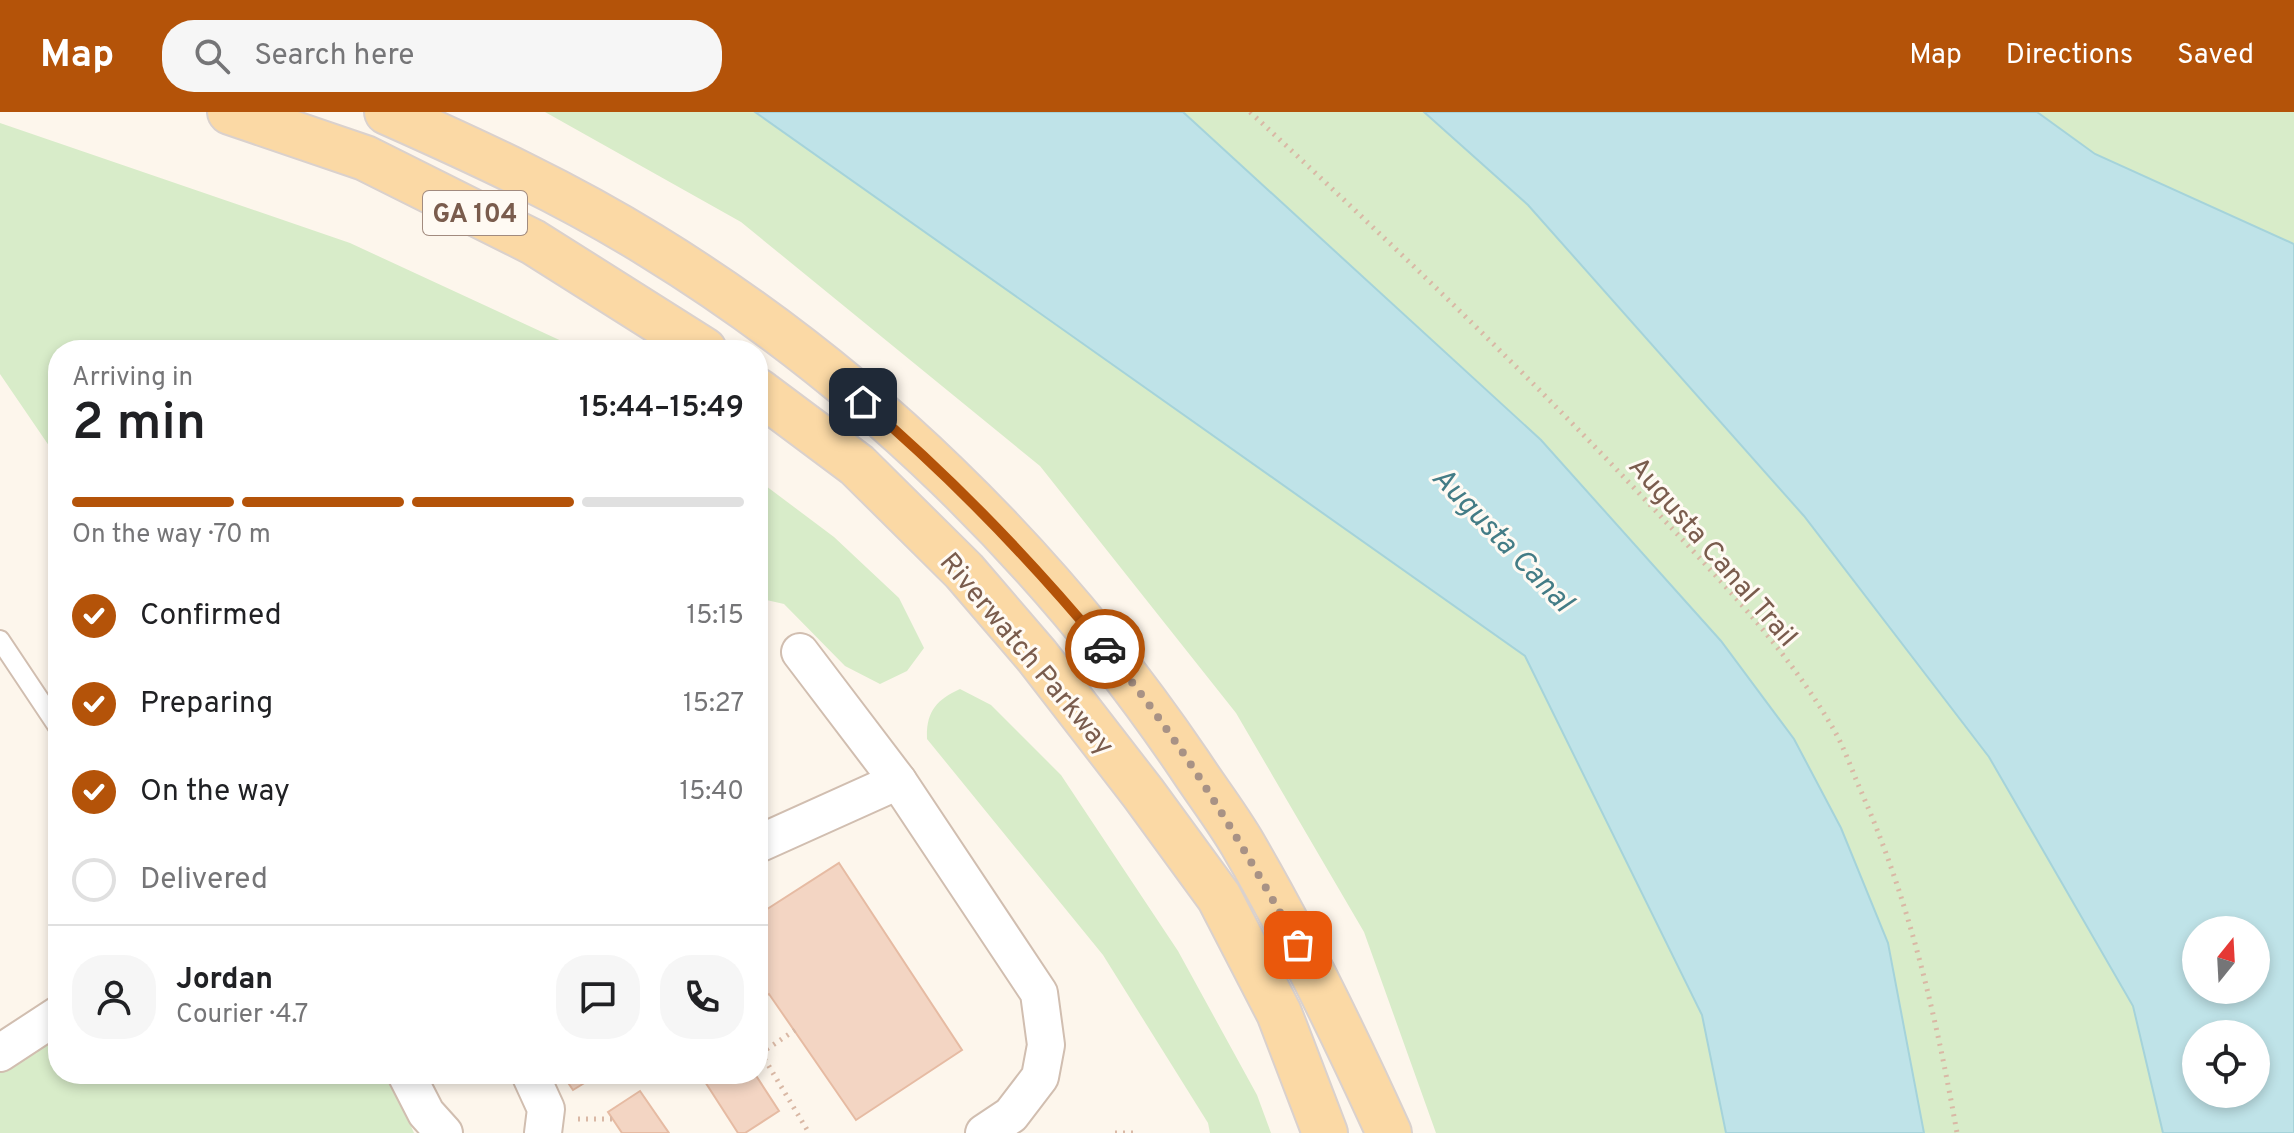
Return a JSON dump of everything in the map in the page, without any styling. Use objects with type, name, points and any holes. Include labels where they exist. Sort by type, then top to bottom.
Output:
[{"type":"main road","name":"GA 104","points":[[230,112],[365,158],[533,242],[688,340]]},
{"type":"main road","name":"Riverwatch Parkway","points":[[387,112],[511,168],[651,245],[797,346],[928,458],[1045,577],[1134,683],[1240,840],[1327,997],[1389,1133]]},
{"type":"main road","name":"Riverwatch Parkway","points":[[768,398],[857,465],[964,571],[1037,656],[1143,793],[1219,897],[1279,1013],[1325,1133]]},
{"type":"street","points":[[800,652],[898,781],[1039,993],[1046,1045],[1040,1077],[1011,1115],[984,1133]]},
{"type":"street","points":[[768,840],[898,781]]},
{"type":"street","points":[[0,1053],[48,1022]]},
{"type":"street","points":[[411,1084],[426,1113],[444,1133]]},
{"type":"street","points":[[535,1084],[555,1126]]},
{"type":"lane","points":[[0,640],[48,712]]},
{"type":"path","name":"Augusta Canal Trail","points":[[1250,112],[1439,290],[1582,432],[1772,642],[1831,725],[1880,833],[1907,905],[1957,1133]]},
{"type":"path","points":[[768,1048],[795,1030]]},
{"type":"path","points":[[768,1065],[809,1133]]},
{"type":"path","points":[[555,1126],[613,1119]]},
{"type":"path","points":[[1115,1133],[1135,1133]]},
{"type":"green space","points":[[545,112],[755,112],[1525,656],[1702,1015],[1726,1133],[1436,1133],[1364,932],[1236,713],[1040,466],[741,222]]},
{"type":"green space","points":[[1183,112],[1424,112],[1528,205],[1804,516],[1989,757],[2133,1006],[2163,1133],[1924,1133],[1888,943],[1841,828],[1794,739],[1721,641],[1541,440]]},
{"type":"green space","points":[[2037,112],[2294,112],[2294,244],[2095,154]]},
{"type":"green space","points":[[0,123],[350,243],[559,340],[48,340],[48,444],[0,374]]},
{"type":"green space","points":[[768,488],[834,537],[899,598],[924,648],[907,671],[880,684],[845,666],[784,604],[768,600]]},
{"type":"green space","points":[[960,689],[991,705],[1061,775],[1178,951],[1257,1095],[1271,1133],[1210,1133],[1208,1123],[1103,955],[927,739],[928,721],[934,708]]},
{"type":"green space","points":[[48,999],[48,1084],[392,1084],[414,1133],[0,1133],[0,1032]]},
{"type":"water","name":"Augusta Canal","points":[[755,112],[1183,112],[1541,440],[1721,641],[1794,739],[1841,828],[1888,943],[1924,1133],[1726,1133],[1702,1015],[1525,656]]},
{"type":"water","points":[[1424,112],[2037,112],[2095,154],[2294,244],[2294,1133],[2163,1133],[2133,1006],[1989,757],[1804,516],[1528,205]]},
{"type":"building","points":[[839,863],[962,1050],[856,1120],[768,995],[768,909]]},
{"type":"building","points":[[569,1084],[583,1084],[573,1090]]},
{"type":"building","points":[[706,1084],[761,1084],[779,1111],[745,1133],[738,1133]]},
{"type":"building","points":[[640,1091],[669,1133],[622,1133],[608,1112]]},
{"type":"way so far","points":[[1105,649],[1134,683],[1240,840],[1298,945]]},
{"type":"route","points":[[863,402],[928,458],[1026,557],[1105,649]]}]
